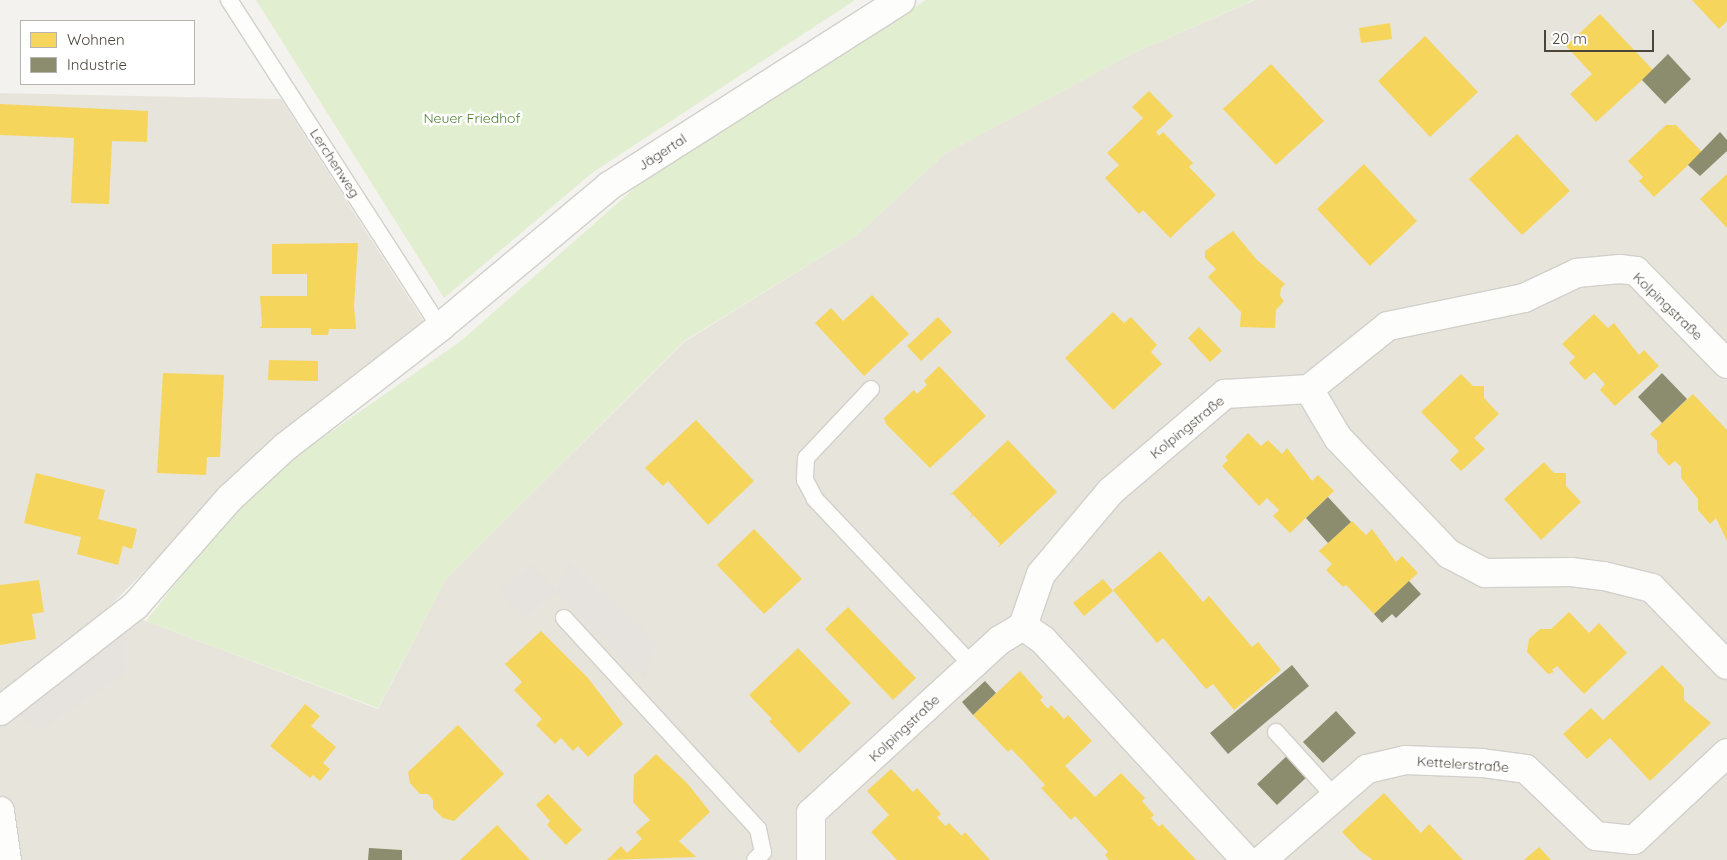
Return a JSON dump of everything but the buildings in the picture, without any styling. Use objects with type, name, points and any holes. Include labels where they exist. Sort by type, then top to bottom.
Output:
[{"type":"street","name":"Jägertal","points":[[0,711],[135,606],[230,498],[285,446],[440,327],[609,186],[901,0]]},
{"type":"street","name":"Kolpingstraße","points":[[811,860],[811,813],[1000,640],[1023,626],[1041,574],[1110,491],[1225,394],[1309,389],[1388,326],[1524,298],[1577,273],[1620,269],[1636,270],[1727,364]]},
{"type":"street","points":[[1309,389],[1338,438],[1449,554],[1485,573],[1571,572],[1604,576],[1652,588],[1727,665]]},
{"type":"street","points":[[1023,626],[1043,640],[1246,860]]},
{"type":"street","name":"Kettelerstraße","points":[[1262,860],[1367,769],[1405,760],[1482,764],[1526,770],[1596,836],[1634,840],[1727,753]]},
{"type":"street","points":[[0,811],[7,860]]},
{"type":"lane","name":"Lerchenweg","points":[[229,0],[440,327]]},
{"type":"lane","points":[[871,389],[806,458],[805,480],[814,499],[972,665]]},
{"type":"lane","points":[[564,618],[758,829],[763,852],[755,860]]},
{"type":"lane","points":[[1276,732],[1335,797]]},
{"type":"shaded area","points":[[1255,0],[1727,0],[1727,860],[0,860],[0,93],[281,99],[426,325],[253,462],[109,607],[378,709],[446,579],[684,342],[857,235],[946,153],[1134,53]]},
{"type":"shaded area","points":[[569,559],[657,644],[644,679],[556,592],[526,619],[499,591],[532,564],[556,591]]},
{"type":"shaded area","points":[[124,631],[126,672],[39,731],[18,713]]},
{"type":"green space","name":"Neuer Friedhof","points":[[256,0],[855,0],[592,173],[444,298]]},
{"type":"green space","points":[[926,0],[1254,0],[1134,53],[946,153],[857,235],[684,341],[446,579],[378,708],[146,621],[216,533],[279,468],[461,341],[646,178]]}]
